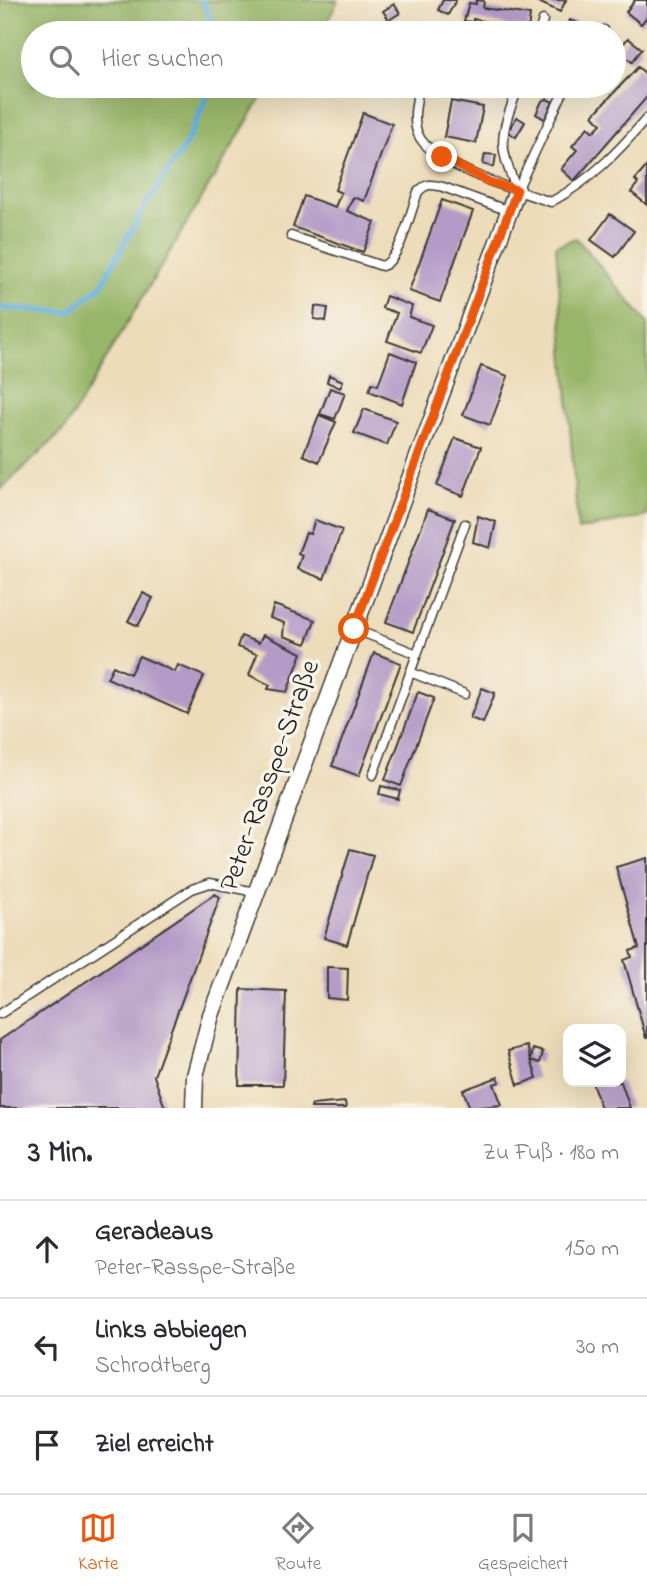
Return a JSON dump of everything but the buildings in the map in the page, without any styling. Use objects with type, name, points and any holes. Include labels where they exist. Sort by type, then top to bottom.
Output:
[{"type":"street","name":"Peter-Rasspe-Straße","points":[[194,1108],[195,1076],[211,1014],[517,190]]},
{"type":"lane","points":[[419,98],[416,127],[422,141],[442,157],[489,182],[551,202],[580,186],[611,160],[647,118]]},
{"type":"lane","points":[[515,98],[501,137],[505,163],[517,190]]},
{"type":"lane","points":[[517,190],[560,98]]},
{"type":"lane","points":[[291,236],[382,266],[392,261],[418,192],[424,186],[432,184],[443,187],[509,211]]},
{"type":"lane","points":[[373,775],[465,524]]},
{"type":"lane","points":[[354,629],[417,654]]},
{"type":"lane","points":[[410,672],[465,694]]},
{"type":"lane","points":[[0,1014],[192,889],[210,883],[255,892]]},
{"type":"green space","points":[[0,0],[338,0],[328,21],[21,21],[21,98],[261,98],[64,430],[0,490]]},
{"type":"green space","points":[[576,238],[647,322],[647,516],[578,530],[556,246]]},
{"type":"waterway","points":[[202,0],[211,21]]},
{"type":"waterway","points":[[0,308],[69,312],[101,286],[140,215],[187,142],[207,98]]},
{"type":"route","points":[[354,629],[517,190],[489,182],[442,157]]}]
